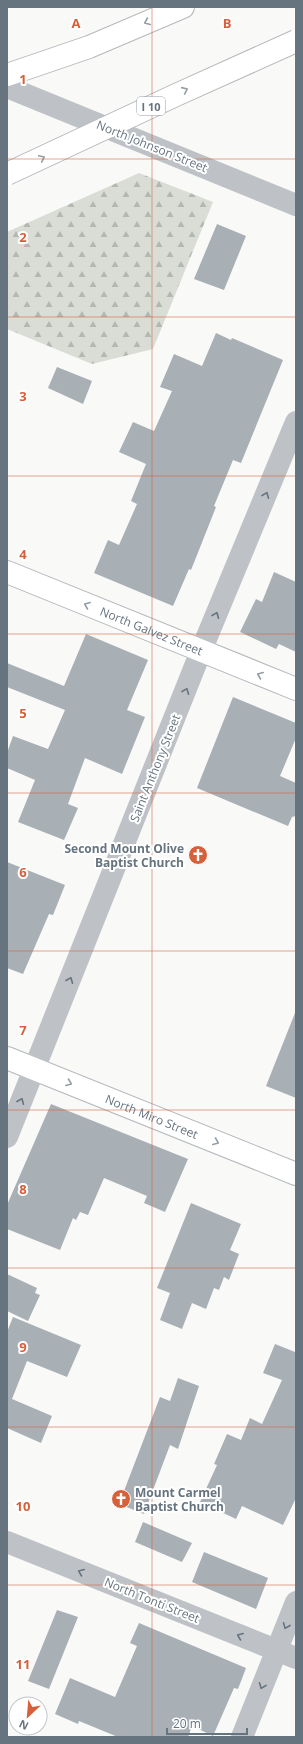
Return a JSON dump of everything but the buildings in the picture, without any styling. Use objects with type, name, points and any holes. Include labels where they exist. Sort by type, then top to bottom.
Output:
[{"type":"main road","points":[[7,75],[89,47],[183,7]]},
{"type":"main road","name":"I 10","points":[[7,174],[176,94],[296,41]]},
{"type":"main road","name":"North Galvez Street","points":[[7,572],[296,689]]},
{"type":"main road","name":"North Miro Street","points":[[7,1058],[296,1174]]},
{"type":"street","name":"North Johnson Street","points":[[7,87],[296,205]]},
{"type":"street","name":"Saint Anthony Street","points":[[7,1137],[201,651],[296,422]]},
{"type":"street","name":"North Tonti Street","points":[[7,1542],[286,1654]]},
{"type":"street","points":[[242,1737],[286,1654],[296,1602]]},
{"type":"green space","points":[[139,173],[213,202],[153,349],[92,364],[7,329],[7,232]]},
{"type":"place","name":"Second Mount Olive Baptist Church","points":[[198,855]]},
{"type":"place","name":"Mount Carmel Baptist Church","points":[[121,1499]]}]
